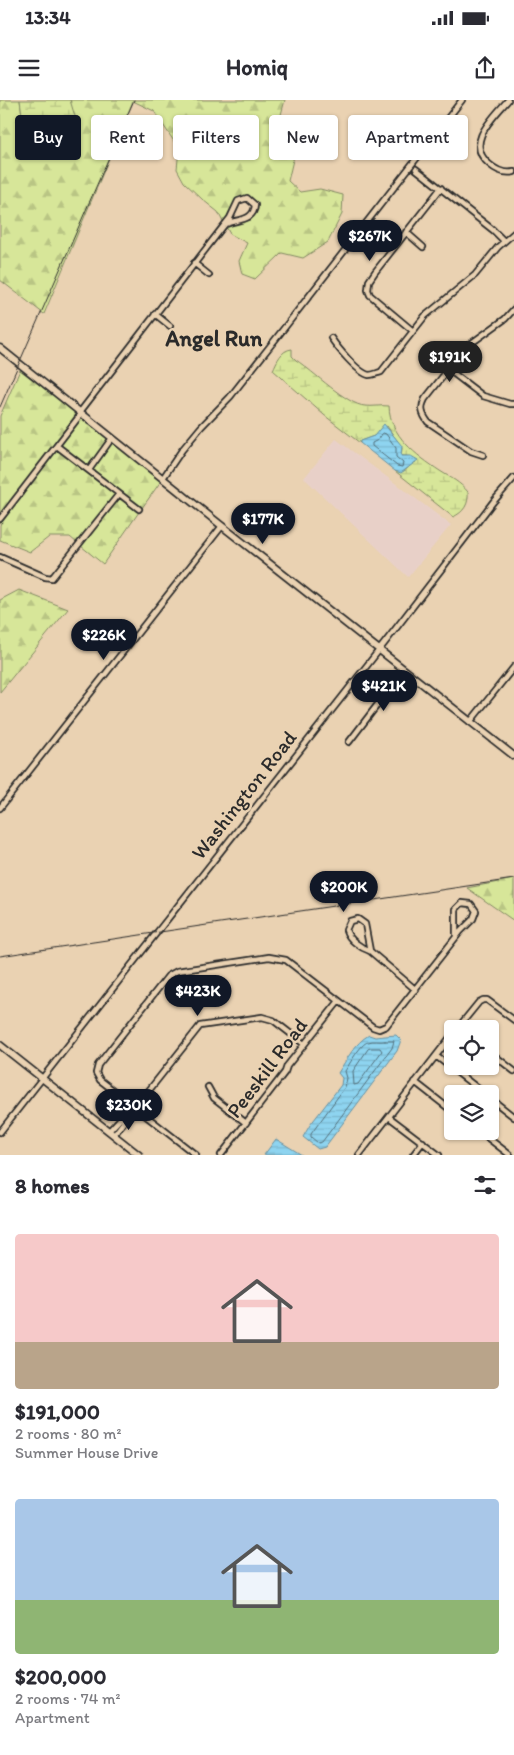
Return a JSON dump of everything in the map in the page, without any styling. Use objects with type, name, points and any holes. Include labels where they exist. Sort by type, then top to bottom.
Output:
[{"type":"street","points":[[164,478],[182,450],[230,397],[462,100]]},
{"type":"street","points":[[508,100],[479,139],[479,148],[481,156],[490,165],[504,173],[514,172]]},
{"type":"street","points":[[416,169],[493,230],[504,241]]},
{"type":"street","points":[[413,331],[370,295],[368,290],[369,281],[441,188]]},
{"type":"street","points":[[0,519],[194,263],[226,224],[238,201],[247,198],[255,205],[254,212],[249,218],[226,224]]},
{"type":"street","points":[[406,232],[424,247]]},
{"type":"street","points":[[331,338],[338,349],[363,372],[372,375],[380,372],[431,310],[475,275],[504,241],[514,233]]},
{"type":"street","points":[[194,263],[209,275]]},
{"type":"street","points":[[484,455],[471,451],[428,422],[424,417],[422,407],[425,399],[463,351],[514,309]]},
{"type":"street","points":[[156,314],[170,326]]},
{"type":"street","points":[[0,348],[514,756]]},
{"type":"street","points":[[449,370],[483,396],[514,404]]},
{"type":"street","points":[[89,470],[112,438]]},
{"type":"street","points":[[57,446],[139,509]]},
{"type":"street","name":"Washington Road","points":[[0,1132],[492,502],[514,478]]},
{"type":"street","points":[[0,557],[45,577],[52,578],[120,494]]},
{"type":"street","points":[[0,808],[222,526]]},
{"type":"street","points":[[470,722],[514,667]]},
{"type":"street","points":[[349,742],[404,670]]},
{"type":"street","points":[[196,1155],[98,1078],[96,1070],[110,1049],[171,974],[196,968],[269,957],[286,960],[372,1027],[379,1029],[386,1026],[416,990],[456,936],[475,917],[476,911],[470,904],[462,903],[456,909],[456,936]]},
{"type":"street","points":[[370,951],[365,924],[358,919],[350,921],[346,926],[348,936],[364,949],[370,951],[416,990]]},
{"type":"street","points":[[465,1020],[478,1002],[487,1000],[514,1020]]},
{"type":"street","name":"Peeskill Road","points":[[221,1155],[304,1044],[339,1001]]},
{"type":"street","points":[[112,1133],[121,1118],[135,1108],[200,1026],[262,1017],[273,1020],[304,1044]]},
{"type":"street","points":[[0,1045],[139,1155]]},
{"type":"street","points":[[359,1155],[444,1046]]},
{"type":"street","points":[[436,1056],[473,1085]]},
{"type":"street","points":[[499,1059],[514,1070]]},
{"type":"street","points":[[415,1082],[444,1105]]},
{"type":"street","points":[[208,1087],[214,1098],[246,1123]]},
{"type":"street","points":[[499,1105],[514,1117]]},
{"type":"street","points":[[389,1117],[439,1155]]},
{"type":"street","points":[[491,1140],[510,1155]]},
{"type":"street","points":[[413,1155],[423,1142]]},
{"type":"shaded area","points":[[336,439],[451,525],[408,577],[304,478]]},
{"type":"green space","points":[[0,100],[20,100],[22,115],[71,102],[70,100],[285,100],[281,115],[269,115],[269,160],[293,160],[288,181],[300,192],[320,189],[343,195],[342,214],[328,242],[303,258],[282,253],[255,279],[242,274],[239,261],[247,243],[230,234],[226,227],[251,220],[258,209],[257,204],[248,196],[238,199],[232,205],[223,222],[218,212],[184,182],[177,169],[178,160],[259,160],[259,115],[173,115],[173,140],[163,125],[163,115],[157,115],[154,111],[133,101],[127,115],[91,115],[91,160],[108,160],[44,314],[0,280]]},
{"type":"green space","points":[[20,100],[70,100],[74,115],[22,115]]},
{"type":"green space","points":[[292,349],[292,356],[296,360],[349,400],[365,406],[389,406],[390,417],[394,427],[406,444],[422,458],[459,483],[468,492],[467,504],[463,510],[453,517],[395,471],[405,471],[416,462],[407,456],[401,456],[402,448],[387,426],[374,436],[360,441],[360,443],[324,415],[273,370],[282,354]]},
{"type":"green space","points":[[20,370],[78,414],[0,514],[0,416]]},
{"type":"green space","points":[[82,417],[109,438],[88,467],[60,445]]},
{"type":"green space","points":[[113,442],[161,481],[142,508],[92,470]]},
{"type":"green space","points":[[57,449],[116,494],[77,543],[70,537],[49,537],[30,552],[0,540],[0,525],[4,517]]},
{"type":"green space","points":[[120,497],[139,512],[103,564],[81,546]]},
{"type":"green space","points":[[19,590],[68,609],[0,692],[0,600]]},
{"type":"green space","points":[[514,879],[514,921],[467,888]]},
{"type":"water","points":[[384,424],[402,446],[401,456],[411,456],[418,460],[401,473],[395,471],[360,443],[360,441],[374,436]]},
{"type":"water","points":[[369,1035],[375,1037],[396,1035],[401,1040],[397,1051],[325,1147],[318,1149],[303,1137],[341,1085],[342,1078],[338,1073],[348,1057],[355,1047]]},
{"type":"water","points":[[276,1139],[302,1155],[264,1155]]},
{"type":"railway","points":[[0,407],[134,100]]},
{"type":"railway","points":[[0,956],[514,879]]},
{"type":"district","name":"Angel Run","points":[[214,338]]}]
